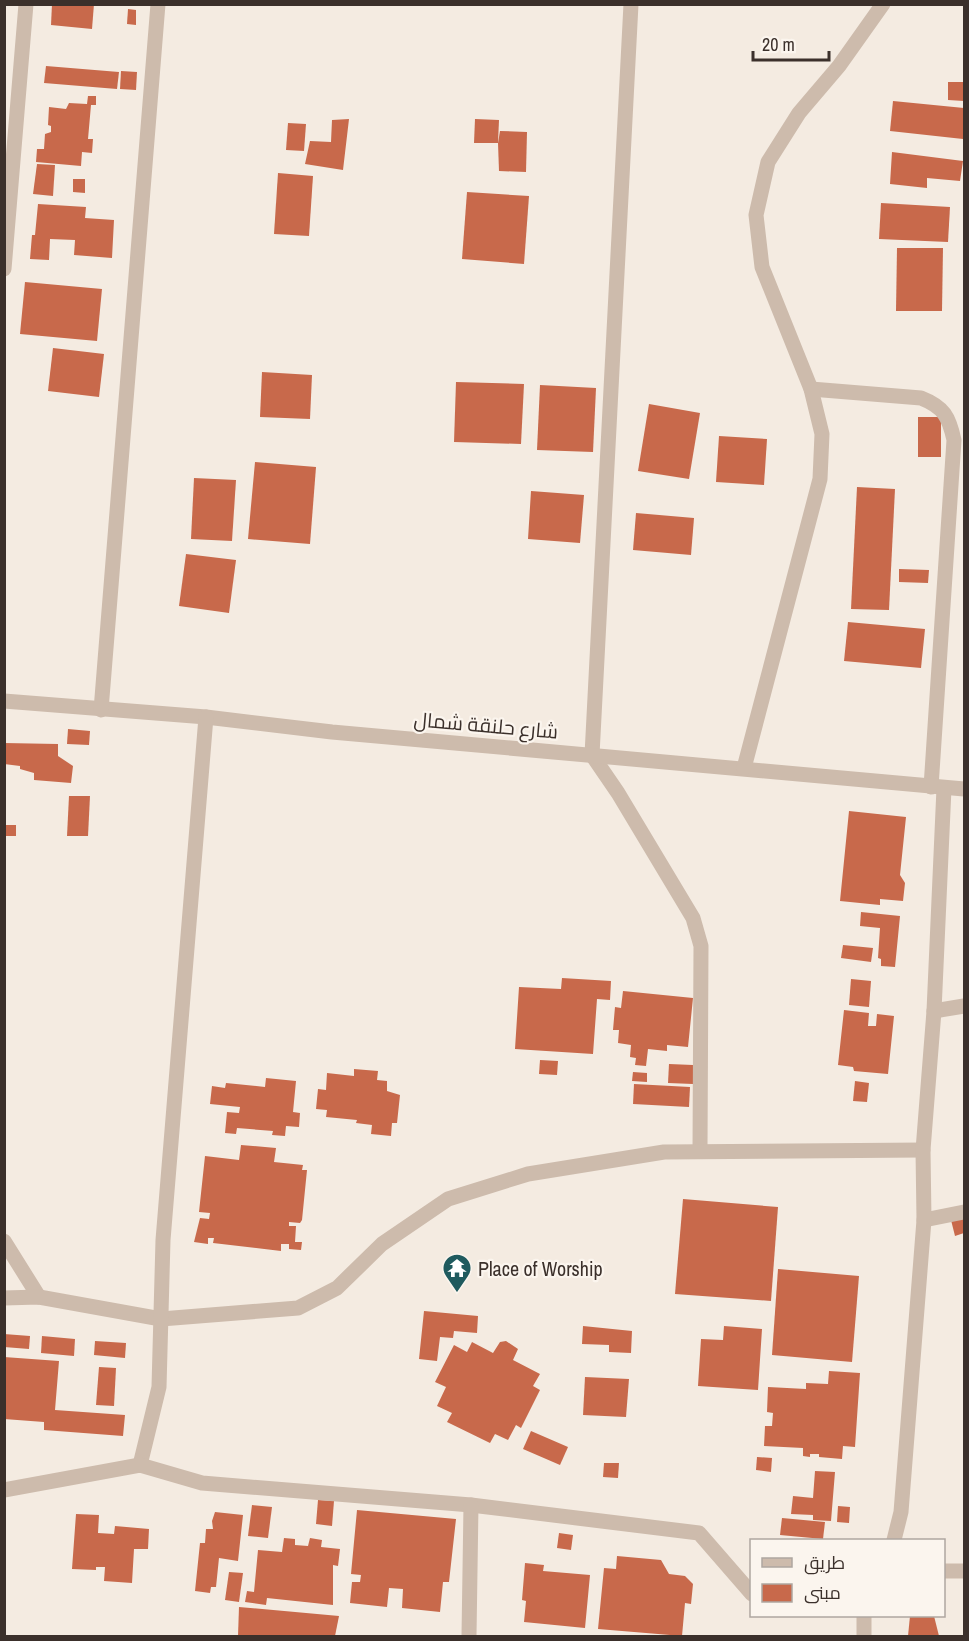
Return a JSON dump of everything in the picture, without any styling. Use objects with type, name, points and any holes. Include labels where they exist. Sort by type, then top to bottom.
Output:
[{"type":"street","points":[[4,269],[26,4]]},
{"type":"street","points":[[101,710],[158,4]]},
{"type":"street","points":[[631,4],[592,755],[618,793],[687,908],[699,934],[701,946],[700,1150]]},
{"type":"street","points":[[744,768],[820,479],[822,434],[811,388],[762,267],[756,215],[768,162],[799,113],[839,66],[883,4]]},
{"type":"street","points":[[811,388],[921,398],[936,404],[949,416],[954,440],[937,788],[934,1011],[923,1150],[924,1220],[901,1512],[894,1539]]},
{"type":"street","name":"شارع حلنقة شمال","points":[[4,701],[206,717],[332,732],[964,789]]},
{"type":"street","points":[[140,1465],[159,1388],[163,1240],[206,717]]},
{"type":"street","points":[[934,1011],[964,1006]]},
{"type":"street","points":[[4,1298],[39,1298],[161,1319],[297,1308],[337,1288],[382,1244],[448,1199],[528,1174],[664,1152],[923,1150]]},
{"type":"street","points":[[924,1220],[964,1212]]},
{"type":"street","points":[[4,1242],[39,1298]]},
{"type":"street","points":[[4,1490],[140,1465],[202,1484],[471,1505],[699,1533],[750,1592]]},
{"type":"street","points":[[469,1636],[471,1505]]},
{"type":"street","points":[[945,1571],[964,1571]]},
{"type":"street","points":[[860,1617],[864,1636]]},
{"type":"building","points":[[52,4],[94,4],[92,29],[51,25]]},
{"type":"building","points":[[128,9],[136,10],[136,25],[127,24]]},
{"type":"building","points":[[46,66],[119,72],[117,89],[44,83]]},
{"type":"building","points":[[121,71],[137,72],[136,90],[120,89]]},
{"type":"building","points":[[948,82],[964,82],[964,101],[948,100]]},
{"type":"building","points":[[88,96],[96,96],[96,105],[91,105],[88,139],[93,139],[92,153],[82,152],[81,166],[36,162],[37,149],[44,149],[45,134],[51,132],[51,126],[48,125],[49,107],[66,109],[69,103],[87,104]]},
{"type":"building","points":[[893,101],[964,108],[963,139],[890,131]]},
{"type":"building","points":[[349,119],[343,170],[305,164],[310,141],[331,142],[332,120]]},
{"type":"building","points":[[475,119],[499,120],[498,143],[474,143]]},
{"type":"building","points":[[288,123],[306,124],[304,151],[286,150]]},
{"type":"building","points":[[500,131],[527,132],[526,172],[499,171]]},
{"type":"building","points":[[892,152],[963,161],[960,181],[927,178],[927,188],[890,184]]},
{"type":"building","points":[[37,164],[55,165],[53,196],[33,194]]},
{"type":"building","points":[[278,173],[313,176],[309,236],[274,234]]},
{"type":"building","points":[[73,179],[85,179],[85,193],[73,192]]},
{"type":"building","points":[[467,192],[529,196],[524,264],[462,259]]},
{"type":"building","points":[[881,203],[950,207],[948,242],[879,239]]},
{"type":"building","points":[[38,204],[86,207],[85,218],[114,220],[112,258],[74,255],[75,240],[50,239],[49,260],[30,259]]},
{"type":"building","points":[[897,248],[943,248],[942,311],[896,311]]},
{"type":"building","points":[[25,282],[102,289],[97,341],[20,334]]},
{"type":"building","points":[[53,348],[104,354],[99,397],[48,391]]},
{"type":"building","points":[[262,372],[312,375],[310,419],[260,417]]},
{"type":"building","points":[[456,382],[524,384],[521,444],[454,442]]},
{"type":"building","points":[[540,385],[596,388],[593,452],[537,450]]},
{"type":"building","points":[[649,404],[700,413],[689,479],[638,471]]},
{"type":"building","points":[[918,417],[941,417],[941,457],[918,457]]},
{"type":"building","points":[[719,436],[767,439],[764,485],[716,482]]},
{"type":"building","points":[[255,462],[316,467],[310,544],[248,539]]},
{"type":"building","points":[[194,478],[236,480],[232,541],[191,539]]},
{"type":"building","points":[[857,487],[895,489],[889,610],[851,609]]},
{"type":"building","points":[[531,491],[584,495],[580,543],[528,539]]},
{"type":"building","points":[[636,513],[694,518],[691,555],[633,550]]},
{"type":"building","points":[[186,554],[236,560],[229,613],[179,606]]},
{"type":"building","points":[[899,569],[929,570],[928,583],[899,582]]},
{"type":"building","points":[[848,622],[925,629],[921,668],[844,661]]},
{"type":"building","points":[[68,729],[90,731],[89,745],[67,744]]},
{"type":"building","points":[[4,743],[58,744],[58,756],[73,766],[71,783],[34,780],[34,773],[20,769],[20,766],[4,764]]},
{"type":"building","points":[[69,796],[90,796],[88,836],[67,836]]},
{"type":"building","points":[[849,811],[906,817],[900,875],[905,883],[903,901],[880,899],[880,905],[840,901]]},
{"type":"building","points":[[4,825],[16,825],[16,836],[4,836]]},
{"type":"building","points":[[861,912],[900,916],[895,967],[881,966],[881,959],[878,958],[880,928],[860,926]]},
{"type":"building","points":[[843,945],[873,948],[871,962],[841,958]]},
{"type":"building","points":[[562,978],[611,981],[610,1000],[597,999],[593,1054],[515,1049],[519,987],[561,989]]},
{"type":"building","points":[[851,979],[871,981],[869,1007],[849,1005]]},
{"type":"building","points":[[623,991],[693,998],[688,1047],[667,1045],[667,1051],[648,1049],[646,1066],[635,1065],[636,1058],[630,1057],[631,1045],[618,1043],[619,1030],[613,1030],[615,1007],[621,1008]]},
{"type":"building","points":[[844,1010],[869,1013],[868,1026],[876,1026],[877,1014],[894,1016],[888,1074],[854,1071],[853,1067],[838,1065]]},
{"type":"building","points":[[540,1060],[558,1061],[557,1075],[539,1074]]},
{"type":"building","points":[[669,1064],[693,1065],[693,1084],[668,1083]]},
{"type":"building","points":[[354,1069],[378,1071],[377,1080],[387,1081],[387,1091],[400,1095],[397,1123],[392,1123],[391,1136],[371,1134],[372,1125],[356,1123],[357,1120],[326,1117],[327,1110],[316,1109],[318,1089],[326,1090],[327,1073],[354,1076]]},
{"type":"building","points":[[633,1072],[647,1073],[647,1082],[632,1081]]},
{"type":"building","points":[[266,1078],[296,1081],[293,1112],[300,1113],[299,1127],[286,1126],[285,1136],[272,1135],[273,1131],[237,1128],[236,1134],[225,1133],[227,1112],[239,1113],[240,1107],[210,1104],[212,1086],[225,1088],[226,1083],[265,1087]]},
{"type":"building","points":[[855,1081],[869,1083],[867,1102],[853,1101]]},
{"type":"building","points":[[634,1084],[690,1087],[689,1107],[633,1104]]},
{"type":"building","points":[[241,1145],[276,1148],[274,1162],[303,1165],[302,1170],[307,1170],[302,1220],[300,1223],[289,1222],[289,1226],[296,1226],[295,1242],[302,1242],[301,1250],[289,1249],[289,1244],[281,1244],[281,1251],[213,1243],[214,1238],[208,1238],[208,1244],[194,1242],[200,1218],[209,1219],[210,1213],[199,1212],[205,1156],[239,1160]]},
{"type":"building","points":[[683,1199],[778,1207],[771,1301],[675,1294]]},
{"type":"building","points":[[964,1217],[964,1233],[955,1236],[951,1220]]},
{"type":"building","points":[[778,1269],[859,1276],[852,1362],[772,1355]]},
{"type":"building","points":[[424,1311],[478,1316],[477,1333],[454,1331],[453,1338],[440,1337],[437,1361],[419,1359]]},
{"type":"building","points":[[583,1326],[632,1331],[631,1353],[609,1352],[609,1345],[582,1344]]},
{"type":"building","points":[[724,1326],[762,1329],[758,1390],[698,1386],[701,1339],[723,1340]]},
{"type":"building","points":[[4,1334],[30,1336],[29,1349],[4,1347]]},
{"type":"building","points":[[42,1336],[75,1339],[74,1356],[41,1353]]},
{"type":"building","points":[[95,1341],[126,1343],[125,1358],[94,1355]]},
{"type":"building","points":[[506,1341],[518,1349],[513,1360],[540,1374],[533,1386],[540,1390],[521,1428],[516,1425],[508,1440],[495,1434],[490,1443],[447,1422],[452,1413],[437,1406],[446,1387],[435,1382],[454,1345],[467,1352],[472,1342],[493,1353],[500,1342]]},
{"type":"building","points":[[4,1357],[59,1361],[55,1410],[125,1415],[123,1436],[44,1430],[44,1422],[4,1419]]},
{"type":"building","points":[[99,1367],[116,1368],[114,1406],[96,1405]]},
{"type":"building","points":[[829,1371],[860,1373],[855,1447],[843,1446],[842,1459],[819,1457],[819,1454],[810,1454],[810,1457],[803,1456],[803,1448],[764,1446],[765,1426],[772,1426],[773,1413],[767,1412],[768,1387],[806,1389],[806,1383],[828,1384]]},
{"type":"building","points":[[585,1377],[629,1379],[626,1417],[583,1415]]},
{"type":"building","points":[[531,1431],[568,1447],[560,1465],[523,1449]]},
{"type":"building","points":[[757,1457],[772,1458],[771,1472],[756,1470]]},
{"type":"building","points":[[604,1463],[619,1463],[618,1478],[603,1477]]},
{"type":"building","points":[[815,1471],[835,1472],[831,1521],[813,1520],[813,1515],[791,1514],[793,1496],[813,1498]]},
{"type":"building","points":[[318,1500],[334,1501],[332,1526],[316,1524]]},
{"type":"building","points":[[252,1505],[272,1507],[268,1538],[248,1536]]},
{"type":"building","points":[[838,1506],[850,1507],[849,1523],[837,1522]]},
{"type":"building","points":[[357,1510],[456,1519],[449,1582],[443,1582],[440,1612],[402,1608],[403,1589],[389,1588],[387,1607],[350,1603],[352,1582],[360,1582],[361,1575],[351,1574]]},
{"type":"building","points":[[215,1512],[243,1515],[238,1561],[219,1558],[216,1587],[211,1587],[210,1593],[195,1591],[200,1543],[205,1543],[206,1529],[213,1529],[212,1521]]},
{"type":"building","points":[[76,1514],[99,1515],[98,1533],[114,1534],[115,1526],[149,1529],[148,1549],[134,1549],[132,1583],[104,1581],[105,1567],[96,1567],[96,1570],[72,1569]]},
{"type":"building","points":[[782,1518],[825,1522],[823,1539],[780,1535]]},
{"type":"building","points":[[559,1533],[573,1535],[571,1550],[557,1548]]},
{"type":"building","points":[[284,1538],[295,1539],[295,1545],[308,1546],[310,1538],[322,1540],[321,1547],[340,1549],[338,1566],[333,1565],[333,1605],[267,1598],[266,1605],[245,1602],[247,1591],[254,1592],[258,1550],[282,1552]]},
{"type":"building","points":[[617,1556],[661,1560],[669,1574],[685,1576],[693,1584],[691,1604],[685,1603],[682,1636],[598,1629],[604,1568],[616,1569]]},
{"type":"building","points":[[525,1563],[544,1565],[543,1571],[590,1575],[585,1628],[524,1622],[526,1601],[522,1600]]},
{"type":"building","points":[[229,1572],[243,1573],[239,1602],[225,1600]]},
{"type":"building","points":[[239,1607],[339,1616],[335,1636],[238,1636]]},
{"type":"building","points":[[910,1617],[934,1617],[939,1636],[908,1636]]},
{"type":"place","name":"Place of Worship","points":[[457,1294]]}]
